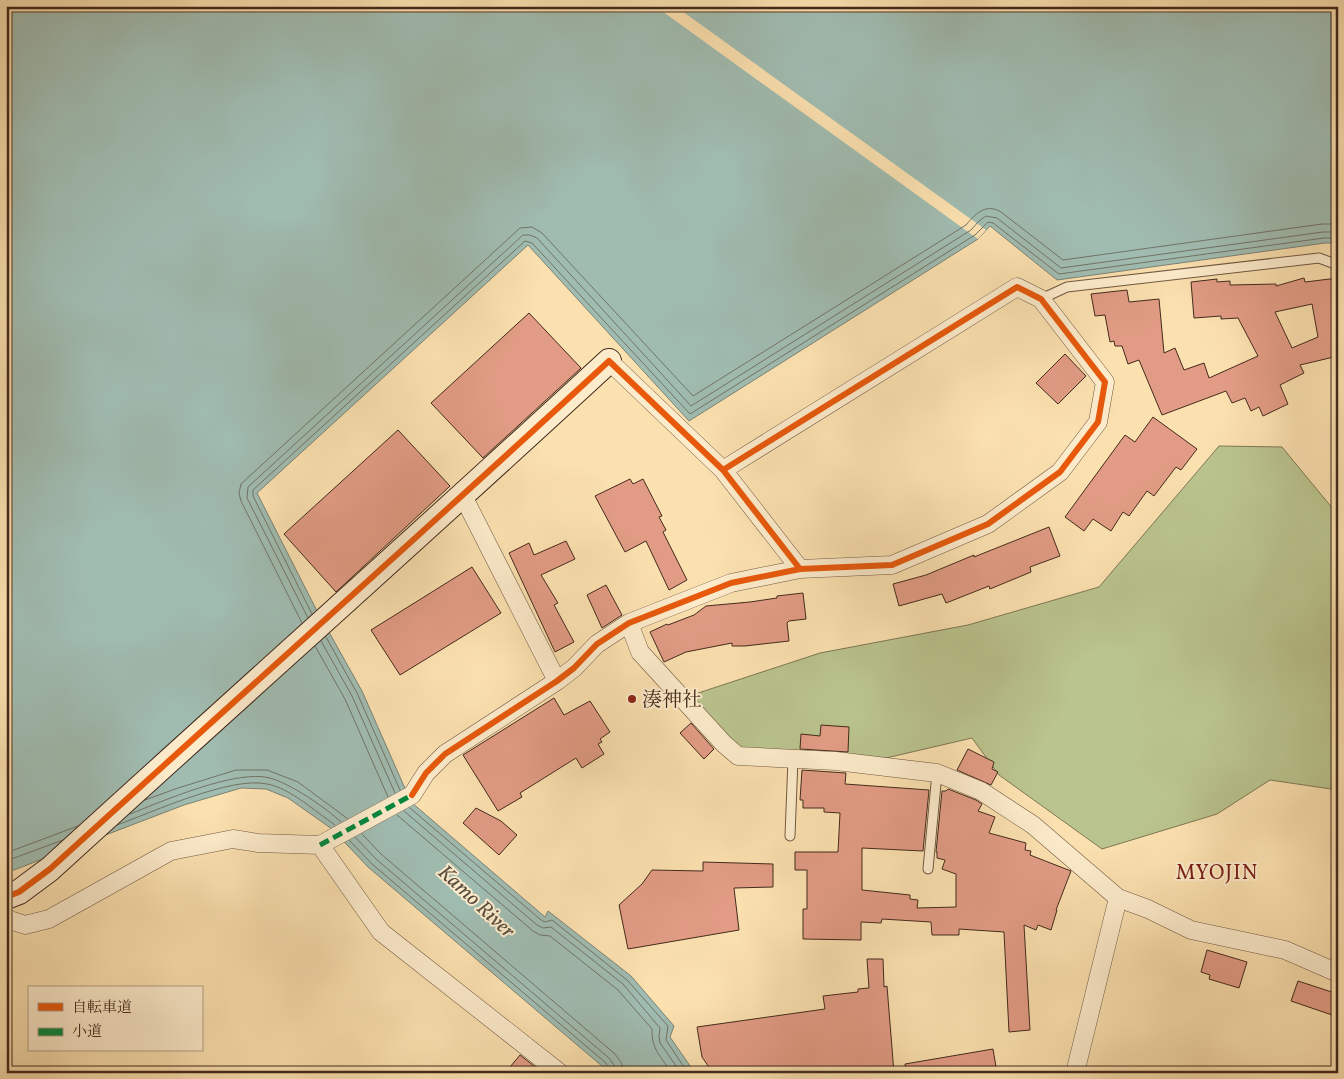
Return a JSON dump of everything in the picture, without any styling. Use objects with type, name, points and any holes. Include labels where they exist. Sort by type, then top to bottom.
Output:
[{"type":"street","points":[[6,917],[25,925],[49,919],[171,851],[233,839],[320,845],[412,796],[426,773],[445,754],[557,681],[574,668],[597,644],[629,623],[731,583],[800,569],[892,565],[988,524],[1060,472],[1098,422],[1105,382],[1041,299],[1017,287],[723,470]]},
{"type":"street","points":[[6,897],[19,892],[50,869],[330,614],[463,496],[609,361],[723,470],[800,569]]},
{"type":"street","points":[[463,496],[557,681]]},
{"type":"street","points":[[629,623],[640,652],[724,744],[738,756],[836,762],[937,773],[981,791],[1034,825],[1118,898],[1148,909],[1191,930],[1285,950],[1338,973]]},
{"type":"street","points":[[320,845],[381,932],[560,1073]]},
{"type":"street","points":[[1075,1073],[1118,898]]},
{"type":"lane","points":[[1041,299],[1066,287],[1319,258],[1338,265]]},
{"type":"lane","points":[[790,836],[793,759]]},
{"type":"lane","points":[[928,869],[937,773]]},
{"type":"green space","points":[[1219,446],[1282,447],[1338,515],[1338,790],[1270,780],[1217,814],[1102,849],[999,775],[972,738],[886,758],[743,751],[680,699],[820,653],[968,625],[1099,587]]},
{"type":"water","name":"Kamo River","points":[[6,6],[1338,6],[1338,243],[1325,243],[1057,280],[990,226],[978,239],[689,421],[528,245],[257,493],[316,609],[362,691],[411,802],[545,917],[548,911],[631,976],[674,1026],[670,1037],[695,1073],[606,1073],[603,1067],[368,867],[332,829],[288,798],[266,789],[241,788],[184,805],[6,873]]},
{"type":"pier","points":[[655,6],[675,6],[986,230],[978,239]]},
{"type":"building","points":[[1304,278],[1305,282],[1338,278],[1338,356],[1300,365],[1304,373],[1280,385],[1288,404],[1263,416],[1259,407],[1251,411],[1245,398],[1232,403],[1226,391],[1162,415],[1139,360],[1128,364],[1122,346],[1115,346],[1114,341],[1110,342],[1105,315],[1095,316],[1091,294],[1127,290],[1129,302],[1159,299],[1164,353],[1175,348],[1184,370],[1204,363],[1209,378],[1258,356],[1238,318],[1221,319],[1221,316],[1194,318],[1191,282],[1217,279],[1217,282],[1230,281],[1230,285],[1276,284],[1276,286]],"holes":[[[1312,304],[1318,337],[1292,348],[1275,312]]]},
{"type":"building","points":[[529,313],[581,368],[483,458],[431,403]]},
{"type":"building","points":[[1065,354],[1086,376],[1058,404],[1036,383]]},
{"type":"building","points":[[1153,417],[1197,449],[1181,470],[1176,467],[1154,496],[1147,491],[1129,516],[1123,512],[1111,531],[1093,519],[1084,531],[1065,517],[1125,435],[1135,442]]},
{"type":"building","points":[[398,430],[450,486],[336,592],[284,534]]},
{"type":"building","points":[[630,479],[633,484],[643,479],[662,516],[659,517],[666,530],[663,532],[687,580],[669,590],[646,541],[625,552],[595,496]]},
{"type":"building","points":[[1049,527],[1060,556],[1030,567],[1031,572],[990,589],[989,586],[946,603],[942,594],[899,606],[893,584],[926,575]]},
{"type":"building","points":[[566,541],[575,559],[541,575],[558,603],[554,605],[574,642],[555,652],[509,553],[529,543],[534,555]]},
{"type":"building","points":[[472,567],[501,613],[400,675],[371,630]]},
{"type":"building","points":[[606,585],[622,615],[602,628],[587,595]]},
{"type":"building","points":[[803,593],[806,619],[789,621],[787,623],[789,641],[745,646],[732,646],[732,643],[686,652],[664,662],[650,632],[694,615],[706,606],[750,602]]},
{"type":"building","points":[[554,698],[564,715],[590,701],[610,732],[600,739],[602,742],[598,744],[604,754],[582,768],[576,758],[520,793],[522,797],[498,811],[463,755]]},
{"type":"building","points":[[691,723],[714,749],[704,759],[680,733]]},
{"type":"building","points":[[821,725],[849,727],[848,752],[800,749],[801,734],[820,736]]},
{"type":"building","points":[[968,749],[994,762],[992,769],[998,772],[991,785],[957,770]]},
{"type":"building","points":[[802,770],[846,773],[845,784],[929,790],[923,851],[862,848],[862,890],[910,895],[910,899],[918,900],[917,908],[956,907],[956,874],[942,869],[945,860],[937,858],[936,852],[942,791],[948,789],[976,800],[982,804],[978,811],[995,817],[989,833],[1026,843],[1025,850],[1031,851],[1030,855],[1071,871],[1056,910],[1051,930],[1038,925],[1036,930],[1024,925],[1030,1030],[1009,1032],[1004,932],[959,929],[959,935],[932,935],[931,922],[882,919],[881,923],[861,922],[861,940],[803,939],[803,909],[807,909],[807,870],[795,870],[795,852],[838,852],[840,813],[824,812],[824,808],[803,808],[803,800],[800,800]]},
{"type":"building","points":[[476,808],[501,821],[517,835],[499,855],[463,823]]},
{"type":"building","points":[[703,862],[773,864],[773,887],[734,888],[739,930],[628,949],[619,905],[642,884],[652,870],[703,871]]},
{"type":"building","points":[[1207,950],[1247,962],[1239,988],[1209,979],[1210,975],[1201,972]]},
{"type":"building","points":[[867,959],[883,959],[884,987],[887,986],[894,1073],[713,1073],[702,1057],[697,1027],[825,1009],[823,996],[858,992],[858,989],[869,988]]},
{"type":"building","points":[[1298,981],[1338,994],[1338,1017],[1291,1001]]},
{"type":"building","points":[[993,1049],[997,1073],[906,1073],[905,1064]]},
{"type":"building","points":[[520,1055],[543,1073],[505,1073]]},
{"type":"marked path","points":[[320,845],[412,795]]},
{"type":"cycle path","points":[[412,795],[426,773],[445,754],[557,681],[574,668],[597,644],[629,623],[731,583],[800,569],[892,565],[988,524],[1060,472],[1098,422],[1105,382],[1041,299],[1017,287],[723,470]]},
{"type":"cycle path","points":[[6,897],[19,892],[50,869],[609,361],[723,470],[800,569]]},
{"type":"place","name":"湊神社","points":[[632,699]]},
{"type":"district","name":"MYOJIN","points":[[1217,872]]}]
